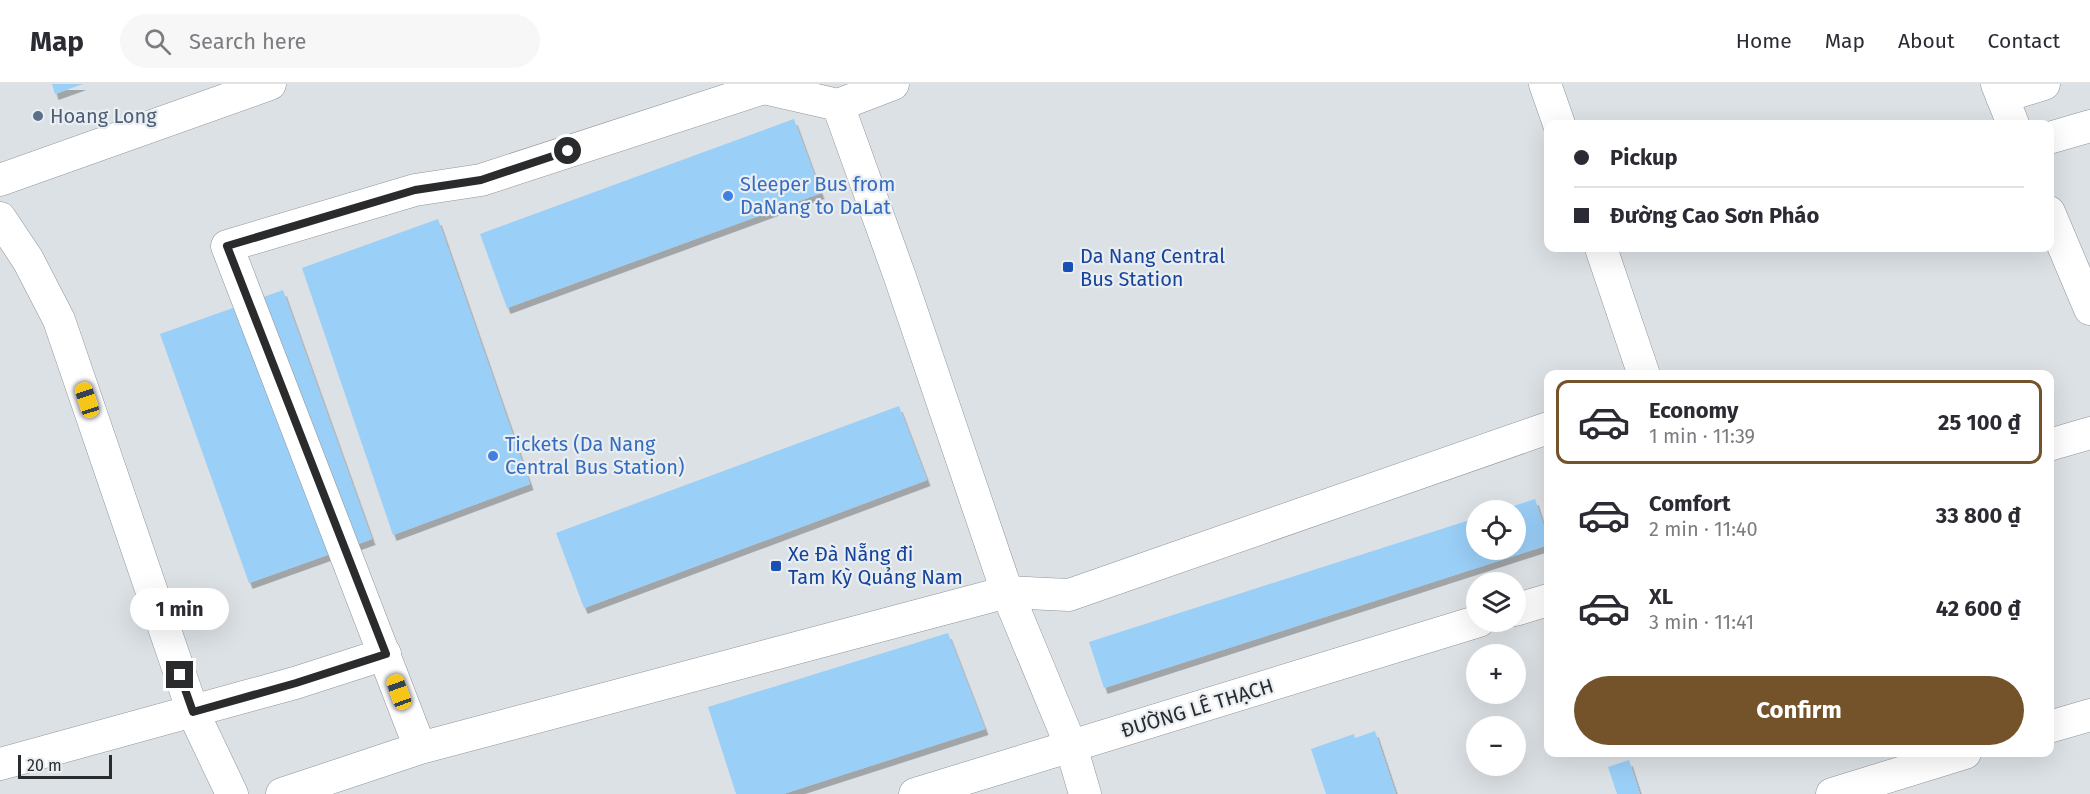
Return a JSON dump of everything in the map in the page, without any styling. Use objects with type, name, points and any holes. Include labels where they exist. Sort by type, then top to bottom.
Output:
[{"type":"street","points":[[0,180],[270,84]]},
{"type":"street","points":[[420,748],[386,654],[227,246],[415,190],[481,180],[764,87],[838,105],[894,84]]},
{"type":"street","points":[[1545,84],[1558,120]]},
{"type":"street","points":[[2004,102],[2044,84]]},
{"type":"street","points":[[838,105],[900,277],[1007,592],[1071,746],[1085,794]]},
{"type":"street","points":[[2054,137],[2090,126]]},
{"type":"street","points":[[0,218],[28,260],[59,320],[193,712],[232,794]]},
{"type":"street","points":[[2054,224],[2090,309]]},
{"type":"street","points":[[1602,252],[1642,370]]},
{"type":"street","points":[[282,794],[420,748],[1007,592],[1069,595],[1544,429]]},
{"type":"street","points":[[2054,444],[2090,433]]},
{"type":"street","points":[[1526,607],[1544,601]]},
{"type":"street","name":"ĐƯỜNG LÊ THẠCH","points":[[915,794],[1466,625]]},
{"type":"street","points":[[0,764],[296,683],[386,654]]},
{"type":"street","points":[[2054,726],[2090,715]]},
{"type":"street","points":[[1832,794],[1952,757]]},
{"type":"building","points":[[52,84],[83,84],[55,94]]},
{"type":"building","points":[[794,119],[821,193],[507,308],[480,234]]},
{"type":"building","points":[[438,219],[530,484],[393,535],[302,268]]},
{"type":"building","points":[[283,290],[372,539],[249,583],[160,334]]},
{"type":"building","points":[[899,406],[927,480],[584,608],[556,533]]},
{"type":"building","points":[[1535,499],[1544,527],[1544,546],[1526,552],[1526,502]]},
{"type":"building","points":[[1466,521],[1466,560],[1501,560],[1104,688],[1089,642]]},
{"type":"building","points":[[948,633],[985,729],[783,794],[736,794],[708,707]]},
{"type":"building","points":[[1375,731],[1396,794],[1326,794],[1311,749],[1354,734],[1355,738]]},
{"type":"building","points":[[1629,760],[1640,794],[1617,794],[1608,767]]},
{"type":"place","name":"Hoang Long","points":[[38,116]]},
{"type":"place","name":"Sleeper Bus from DaNang to DaLat","points":[[728,196]]},
{"type":"place","name":"Da Nang Central Bus Station","points":[[1068,267]]},
{"type":"place","name":"Tickets (Da Nang Central Bus Station)","points":[[493,456]]},
{"type":"place","name":"Xe Đà Nẵng đi Tam Kỳ Quảng Nam","points":[[776,566]]},
{"type":"route","points":[[180,675],[193,712],[296,683],[386,654],[227,246],[415,190],[481,180],[568,151]]}]
